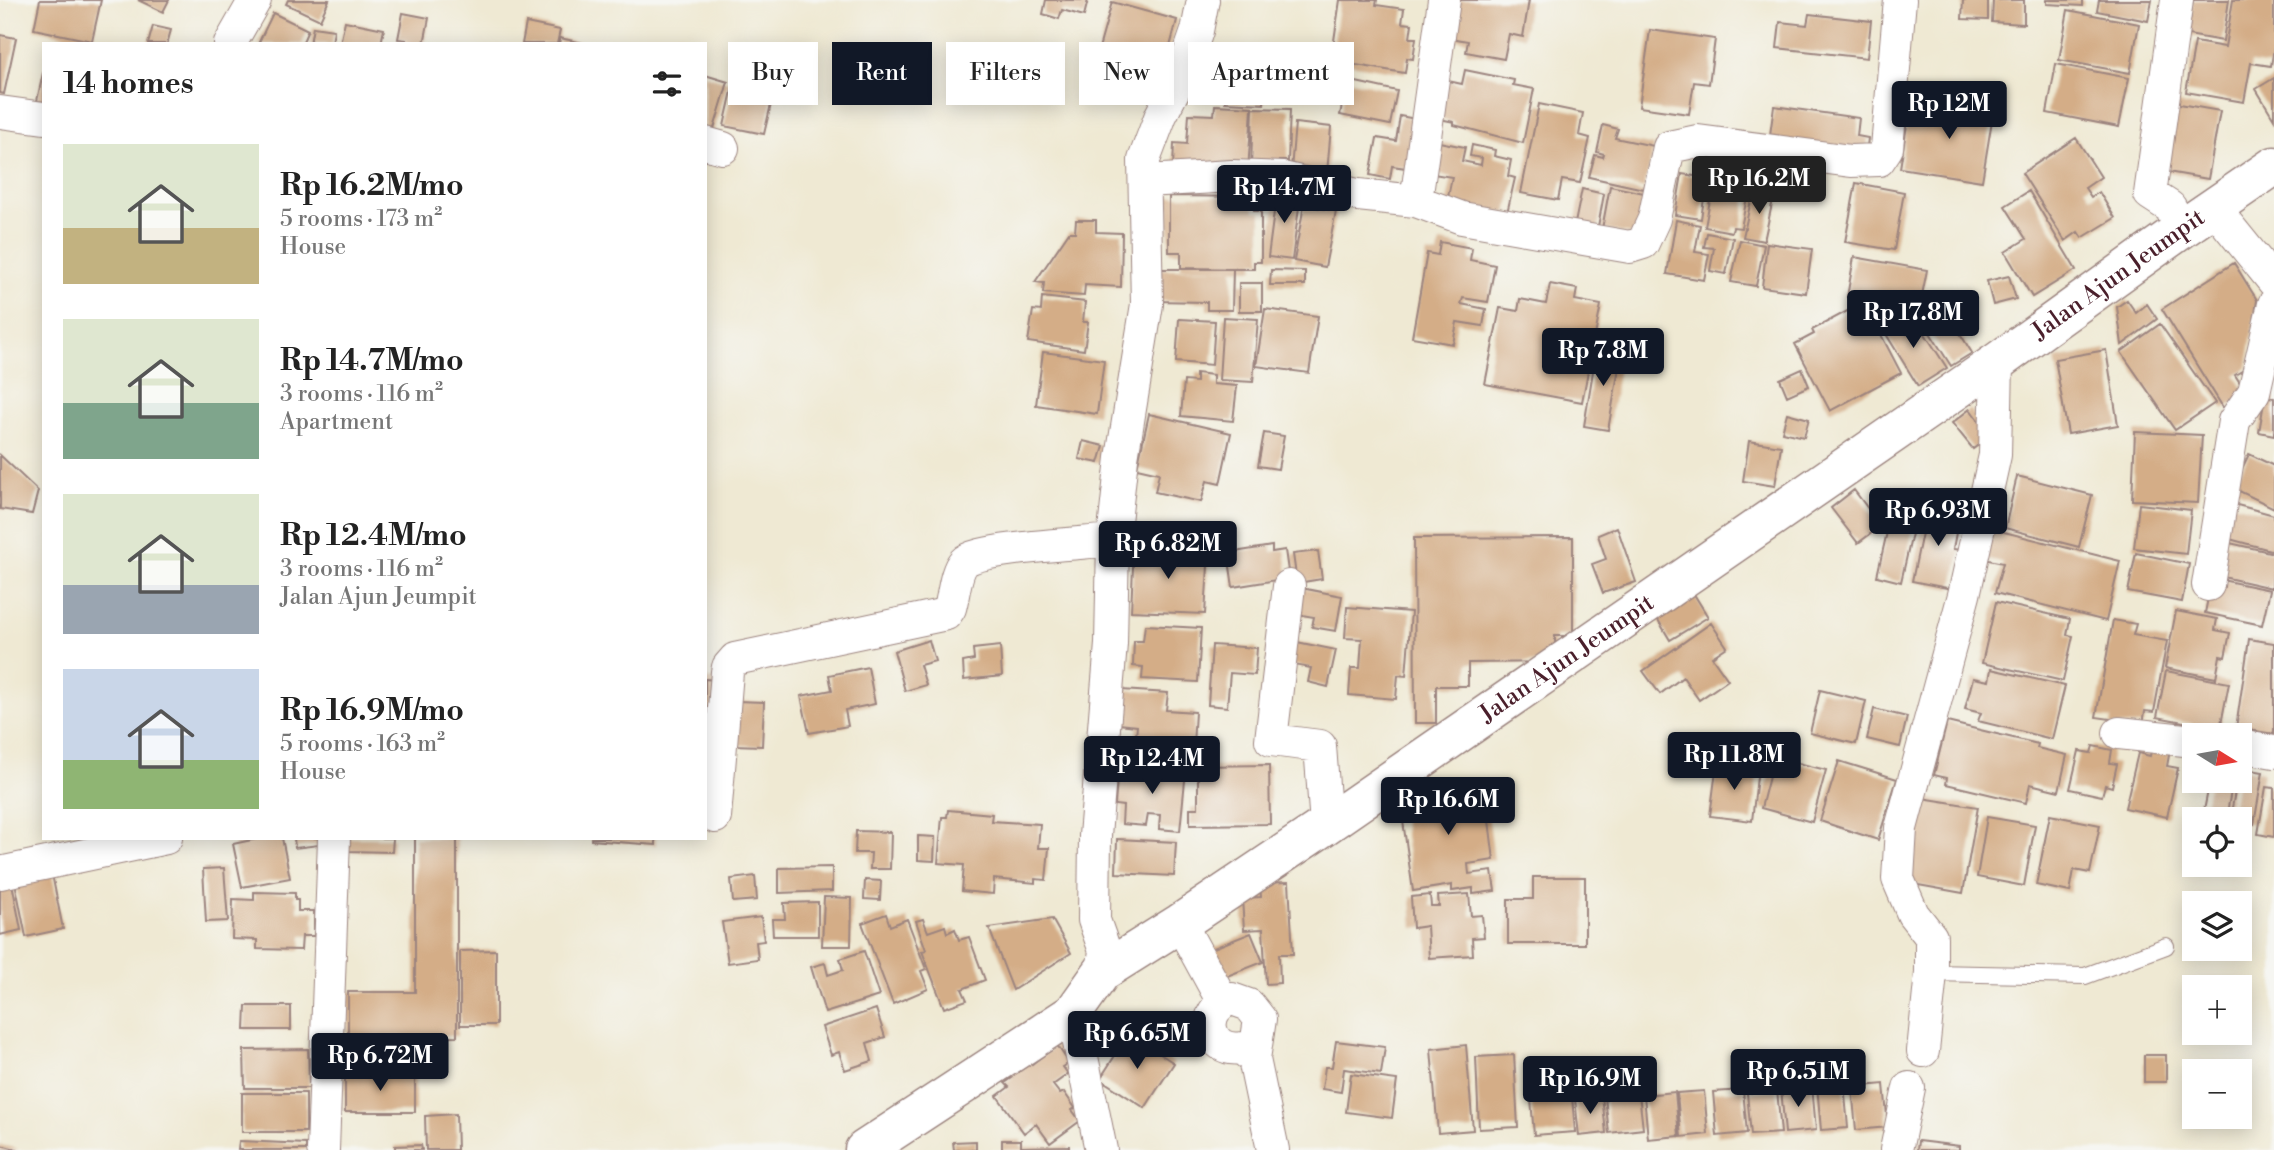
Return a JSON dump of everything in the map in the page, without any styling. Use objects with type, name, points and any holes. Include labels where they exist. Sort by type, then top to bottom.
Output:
[{"type":"street","points":[[237,40],[255,0]]},
{"type":"street","points":[[1104,962],[1094,920],[1096,836],[1111,644],[1113,540],[1122,458],[1147,304],[1144,160],[1161,115],[1183,72],[1197,31],[1203,0]]},
{"type":"street","points":[[1416,201],[1444,0]]},
{"type":"street","points":[[1146,181],[1231,176],[1283,178],[1358,195],[1416,201],[1462,218],[1630,247],[1643,243],[1654,219],[1669,147],[1698,141],[1851,161],[1878,160],[1887,148],[1899,0]]},
{"type":"street","points":[[2177,0],[2150,194],[2170,207],[2182,229]]},
{"type":"street","points":[[0,112],[42,118]]},
{"type":"street","name":"Jalan Ajun Jeumpit","points":[[864,1150],[1073,1013],[1104,962],[1180,923],[1326,825],[1997,362],[2274,166]]},
{"type":"street","points":[[2214,208],[2274,282]]},
{"type":"street","points":[[2208,585],[2234,421],[2254,392],[2274,304]]},
{"type":"street","points":[[1923,1051],[1931,973],[1931,937],[1913,914],[1898,879],[1901,828],[1964,595],[1994,455],[1997,362]]},
{"type":"street","points":[[715,817],[727,667],[734,659],[946,614],[961,566],[968,558],[1012,548],[1071,546],[1113,540]]},
{"type":"street","points":[[1289,586],[1271,740],[1320,746],[1326,825]]},
{"type":"street","points":[[2119,733],[2182,740]]},
{"type":"street","points":[[2252,749],[2274,752]]},
{"type":"street","points":[[0,873],[157,840]]},
{"type":"street","points":[[323,1150],[334,840]]},
{"type":"street","points":[[1180,923],[1223,1002],[1232,999],[1242,1001],[1255,1011],[1260,1019],[1254,1059],[1273,1150]]},
{"type":"street","points":[[1073,1013],[1101,1150]]},
{"type":"street","points":[[1896,1150],[1909,1088]]},
{"type":"lane","points":[[1931,973],[2085,976],[2166,946]]},
{"type":"building","points":[[40,0],[101,0],[92,41],[34,29]]},
{"type":"building","points":[[138,0],[169,0],[163,12]]},
{"type":"building","points":[[288,0],[329,0],[320,20],[286,4]]},
{"type":"building","points":[[1046,0],[1088,0],[1084,16],[1062,10],[1059,19],[1043,14]]},
{"type":"building","points":[[1340,0],[1377,0],[1376,5],[1404,9],[1402,23],[1412,24],[1410,38],[1416,38],[1413,59],[1407,58],[1405,73],[1354,65],[1354,42],[1334,42]]},
{"type":"building","points":[[1457,0],[1529,0],[1523,37],[1509,34],[1504,59],[1466,52],[1468,41],[1450,38]]},
{"type":"building","points":[[1963,0],[1988,0],[1988,20],[1962,19]]},
{"type":"building","points":[[1993,0],[2024,0],[2024,24],[1992,22]]},
{"type":"building","points":[[2047,0],[2083,0],[2083,6],[2047,4]]},
{"type":"building","points":[[2099,0],[2152,0],[2148,21],[2097,11]]},
{"type":"building","points":[[2193,0],[2229,0],[2223,41],[2188,35]]},
{"type":"building","points":[[2233,0],[2274,0],[2274,48],[2271,66],[2251,63],[2244,102],[2186,92],[2195,42],[2225,47]]},
{"type":"building","points":[[1112,2],[1177,20],[1171,42],[1101,42]]},
{"type":"building","points":[[2068,10],[2139,24],[2130,73],[2059,60]]},
{"type":"building","points":[[273,13],[308,30],[303,42],[259,42]]},
{"type":"building","points":[[403,13],[429,18],[424,42],[398,39]]},
{"type":"building","points":[[1809,14],[1871,21],[1867,58],[1777,48],[1780,22],[1807,25]]},
{"type":"building","points":[[345,21],[384,29],[381,42],[340,42]]},
{"type":"building","points":[[526,23],[560,30],[557,42],[522,42]]},
{"type":"building","points":[[153,26],[171,30],[168,42],[149,42]]},
{"type":"building","points":[[313,27],[334,30],[332,42],[310,42]]},
{"type":"building","points":[[1650,30],[1715,39],[1709,84],[1694,82],[1689,114],[1639,107]]},
{"type":"building","points":[[0,35],[16,38],[4,94],[0,93]]},
{"type":"building","points":[[560,38],[578,42],[559,42]]},
{"type":"building","points":[[2056,64],[2129,78],[2119,127],[2047,113]]},
{"type":"building","points":[[1465,70],[1514,80],[1513,85],[1534,89],[1523,143],[1440,119],[1448,81],[1462,84]]},
{"type":"building","points":[[707,76],[728,82],[713,132],[707,130]]},
{"type":"building","points":[[42,78],[42,102],[37,101]]},
{"type":"building","points":[[2274,78],[2274,119],[2256,89]]},
{"type":"building","points":[[1354,82],[1397,91],[1390,125],[1340,115],[1342,105],[1354,105]]},
{"type":"building","points":[[1939,100],[1994,108],[1982,181],[1900,168],[1909,113],[1936,117]]},
{"type":"building","points":[[2174,103],[2220,111],[2208,179],[2162,171]]},
{"type":"building","points":[[1539,104],[1583,113],[1579,135],[1590,138],[1580,183],[1562,180],[1558,200],[1521,193]]},
{"type":"building","points":[[729,105],[771,105],[764,134],[724,126]]},
{"type":"building","points":[[1215,105],[1252,107],[1248,172],[1173,168],[1174,143],[1187,144],[1189,114],[1214,115]]},
{"type":"building","points":[[1774,106],[1859,118],[1857,136],[1868,138],[1866,155],[1769,142]]},
{"type":"building","points":[[1253,108],[1290,109],[1288,161],[1279,161],[1279,170],[1251,169]]},
{"type":"building","points":[[1400,116],[1421,120],[1413,169],[1392,166],[1390,179],[1370,175],[1377,138],[1396,141]]},
{"type":"building","points":[[1295,123],[1331,127],[1327,173],[1291,170]]},
{"type":"building","points":[[1603,125],[1618,129],[1615,138],[1654,146],[1644,189],[1589,177],[1595,155],[1603,157],[1604,154],[1597,152]]},
{"type":"building","points":[[2076,138],[2101,177],[2085,188],[2091,197],[2099,192],[2115,218],[2082,238],[2078,232],[2065,241],[2022,173]]},
{"type":"building","points":[[1439,142],[1465,147],[1462,161],[1481,165],[1482,158],[1470,156],[1472,145],[1495,150],[1494,156],[1511,160],[1508,176],[1515,178],[1507,213],[1447,202],[1452,177],[1433,174]]},
{"type":"building","points":[[1682,174],[1707,178],[1701,219],[1675,215]]},
{"type":"building","points":[[1856,183],[1904,192],[1894,250],[1845,242]]},
{"type":"building","points":[[1713,184],[1740,189],[1739,195],[1747,197],[1741,228],[1733,227],[1732,232],[1705,227]]},
{"type":"building","points":[[1610,186],[1644,193],[1636,235],[1602,229]]},
{"type":"building","points":[[1277,189],[1301,192],[1292,260],[1268,257]]},
{"type":"building","points":[[1582,189],[1604,194],[1597,232],[1574,228]]},
{"type":"building","points":[[1753,191],[1774,195],[1764,241],[1743,237]]},
{"type":"building","points":[[2029,191],[2076,270],[2032,297],[2005,252],[2026,239],[2005,206]]},
{"type":"building","points":[[1169,196],[1254,197],[1254,211],[1261,211],[1261,262],[1254,262],[1254,269],[1181,268],[1181,252],[1169,252]]},
{"type":"building","points":[[1304,205],[1336,211],[1325,267],[1294,261]]},
{"type":"building","points":[[1076,220],[1096,220],[1096,232],[1122,233],[1121,287],[1085,285],[1084,296],[1043,293],[1044,283],[1035,282],[1069,232],[1075,232]]},
{"type":"building","points":[[1676,220],[1700,225],[1695,252],[1709,254],[1704,280],[1667,274]]},
{"type":"building","points":[[1707,233],[1733,238],[1726,274],[1710,271],[1714,248],[1704,247]]},
{"type":"building","points":[[1740,240],[1764,245],[1756,286],[1731,282]]},
{"type":"building","points":[[1440,242],[1472,248],[1470,260],[1495,265],[1488,302],[1463,298],[1461,304],[1486,309],[1483,326],[1457,322],[1453,344],[1412,337],[1427,253],[1438,255]]},
{"type":"building","points":[[1767,243],[1812,249],[1806,293],[1762,287]]},
{"type":"building","points":[[1854,257],[1927,270],[1919,310],[1847,297]]},
{"type":"building","points":[[2234,263],[2257,300],[2247,368],[2235,375],[2247,394],[2224,409],[2162,309]]},
{"type":"building","points":[[1154,269],[1233,269],[1232,310],[1207,310],[1207,302],[1154,301]]},
{"type":"building","points":[[1271,270],[1305,271],[1305,285],[1270,285]]},
{"type":"building","points":[[2009,276],[2016,299],[1993,305],[1987,281]]},
{"type":"building","points":[[1239,283],[1262,283],[1262,311],[1239,311]]},
{"type":"building","points":[[1550,284],[1577,289],[1575,300],[1601,305],[1582,402],[1485,384],[1500,308],[1518,311],[1520,299],[1546,304]]},
{"type":"building","points":[[1042,297],[1085,302],[1083,322],[1088,322],[1084,350],[1028,342],[1033,310],[1041,311]]},
{"type":"building","points":[[2127,300],[2136,313],[2147,304],[2157,319],[2122,345],[2117,307]]},
{"type":"building","points":[[1864,302],[1901,373],[1830,411],[1795,344],[1814,334],[1812,330]]},
{"type":"building","points":[[1265,309],[1318,316],[1309,373],[1256,366]]},
{"type":"building","points":[[1893,311],[1907,334],[1920,326],[1947,368],[1918,386],[1878,321]]},
{"type":"building","points":[[1948,314],[1972,353],[1951,366],[1927,328]]},
{"type":"building","points":[[1223,317],[1258,319],[1253,382],[1219,380]]},
{"type":"building","points":[[1179,319],[1215,321],[1212,365],[1176,362]]},
{"type":"building","points":[[2160,324],[2215,403],[2175,430],[2121,352]]},
{"type":"building","points":[[1597,347],[1622,351],[1608,430],[1584,426]]},
{"type":"building","points":[[2106,350],[2118,425],[2068,434],[2055,359]]},
{"type":"building","points":[[1043,352],[1104,360],[1097,414],[1036,405]]},
{"type":"building","points":[[1802,369],[1809,386],[1787,396],[1780,379]]},
{"type":"building","points":[[1196,373],[1213,375],[1213,384],[1237,386],[1233,421],[1181,416],[1184,381],[1196,382]]},
{"type":"building","points":[[2265,396],[2274,398],[2274,435],[2259,432]]},
{"type":"building","points":[[1970,409],[1990,436],[1973,449],[1952,423]]},
{"type":"building","points":[[1787,413],[1809,419],[1804,437],[1782,432]]},
{"type":"building","points":[[1149,414],[1231,433],[1220,484],[1207,481],[1201,502],[1155,492],[1159,473],[1137,468]]},
{"type":"building","points":[[2135,432],[2202,435],[2198,503],[2132,500]]},
{"type":"building","points":[[1264,433],[1284,436],[1278,469],[1258,466]]},
{"type":"building","points":[[1083,441],[1104,446],[1099,463],[1079,459]]},
{"type":"building","points":[[1749,441],[1781,446],[1775,486],[1743,481]]},
{"type":"building","points":[[2249,454],[2274,466],[2274,508],[2233,488]]},
{"type":"building","points":[[0,455],[38,491],[32,514],[0,509]]},
{"type":"building","points":[[2017,476],[2092,495],[2079,547],[2005,528]]},
{"type":"building","points":[[1854,490],[1881,526],[1858,543],[1831,508]]},
{"type":"building","points":[[2230,503],[2274,515],[2274,551],[2222,537]]},
{"type":"building","points":[[1928,504],[1960,511],[1953,549],[1961,550],[1952,589],[1912,581]]},
{"type":"building","points":[[2139,504],[2191,510],[2186,554],[2134,548]]},
{"type":"building","points":[[1892,510],[1916,516],[1901,582],[1877,576]]},
{"type":"building","points":[[1617,527],[1636,582],[1603,593],[1592,564],[1606,559],[1598,535]]},
{"type":"building","points":[[1992,529],[2120,561],[2106,621],[1995,593],[2003,563],[1984,559]]},
{"type":"building","points":[[1573,537],[1573,636],[1555,636],[1555,662],[1468,663],[1468,686],[1436,686],[1436,723],[1415,723],[1414,538]]},
{"type":"building","points":[[2221,541],[2274,553],[2272,588],[2214,575]]},
{"type":"building","points":[[1134,545],[1199,549],[1198,565],[1208,565],[1205,614],[1131,611]]},
{"type":"building","points":[[1272,546],[1272,552],[1285,550],[1289,578],[1233,587],[1228,553]]},
{"type":"building","points":[[1318,551],[1322,579],[1297,583],[1293,554]]},
{"type":"building","points":[[2136,553],[2189,564],[2182,602],[2128,592]]},
{"type":"building","points":[[2212,578],[2270,590],[2262,625],[2205,613]]},
{"type":"building","points":[[1301,588],[1342,596],[1336,631],[1312,627],[1314,617],[1296,614]]},
{"type":"building","points":[[1692,591],[1708,617],[1670,640],[1654,613]]},
{"type":"building","points":[[1996,602],[2070,619],[2067,635],[2073,636],[2063,681],[1982,663]]},
{"type":"building","points":[[1347,607],[1411,612],[1406,676],[1398,675],[1396,699],[1349,695],[1351,668],[1360,668],[1362,639],[1345,638]]},
{"type":"building","points":[[2176,611],[2217,619],[2215,630],[2230,633],[2225,657],[2220,656],[2216,678],[2165,668]]},
{"type":"building","points":[[2113,620],[2136,624],[2133,635],[2167,641],[2154,712],[2145,711],[2143,725],[2110,726],[2111,719],[2096,717]]},
{"type":"building","points":[[1711,623],[1727,647],[1712,657],[1728,680],[1699,700],[1683,677],[1660,694],[1643,671]]},
{"type":"building","points":[[1145,625],[1201,628],[1198,682],[1142,679],[1143,667],[1133,666],[1134,641],[1143,641]]},
{"type":"building","points":[[2249,639],[2274,643],[2274,734],[2252,731],[2252,723],[2237,723]]},
{"type":"building","points":[[929,640],[935,661],[920,665],[926,685],[905,691],[894,651]]},
{"type":"building","points":[[1292,641],[1336,650],[1328,687],[1308,682],[1311,668],[1288,664]]},
{"type":"building","points":[[1212,645],[1257,648],[1255,675],[1230,673],[1227,707],[1208,705]]},
{"type":"building","points":[[1000,646],[1002,676],[964,680],[963,662],[974,660],[973,649]]},
{"type":"building","points":[[868,667],[875,704],[845,710],[848,726],[809,733],[801,696],[832,690],[829,675]]},
{"type":"building","points":[[1991,669],[2065,686],[2052,739],[1978,721],[1981,713],[1965,709],[1973,678],[1989,681]]},
{"type":"building","points":[[2166,671],[2229,683],[2221,723],[2188,723],[2157,717]]},
{"type":"building","points":[[707,679],[715,680],[707,765]]},
{"type":"building","points":[[1121,690],[1168,693],[1166,710],[1195,712],[1192,761],[1134,758],[1137,726],[1119,724]]},
{"type":"building","points":[[1820,690],[1866,701],[1856,744],[1810,733]]},
{"type":"building","points":[[736,701],[764,702],[762,746],[733,745]]},
{"type":"building","points":[[1874,709],[1907,717],[1900,747],[1867,739]]},
{"type":"building","points":[[1947,722],[2038,744],[2037,748],[2067,755],[2059,791],[2030,784],[2026,803],[1946,784],[1947,778],[1934,775]]},
{"type":"building","points":[[2093,746],[2112,750],[2110,763],[2117,764],[2112,787],[2105,785],[2102,796],[2070,789],[2079,751],[2091,753]]},
{"type":"building","points":[[2152,746],[2170,750],[2167,766],[2178,768],[2167,817],[2125,808],[2138,753],[2150,756]]},
{"type":"building","points":[[1774,757],[1826,770],[1812,822],[1761,808]]},
{"type":"building","points":[[1839,761],[1897,779],[1878,840],[1820,821]]},
{"type":"building","points":[[1717,763],[1758,768],[1752,821],[1710,816]]},
{"type":"building","points":[[1132,765],[1186,770],[1180,831],[1159,829],[1160,815],[1148,814],[1146,826],[1122,824],[1123,806],[1115,805],[1117,779],[1130,780]]},
{"type":"building","points":[[1269,765],[1270,824],[1190,825],[1190,808],[1198,808],[1198,766]]},
{"type":"building","points":[[2252,770],[2263,772],[2254,824],[2252,807],[2232,807],[2235,793],[2252,793]]},
{"type":"building","points":[[1484,781],[1494,860],[1468,864],[1469,874],[1492,871],[1495,891],[1473,894],[1473,888],[1452,891],[1452,885],[1413,891],[1399,793]]},
{"type":"building","points":[[2266,787],[2274,788],[2274,837],[2258,834]]},
{"type":"building","points":[[2207,793],[2231,793],[2228,807],[2205,807]]},
{"type":"building","points":[[1922,798],[1978,807],[1963,893],[1907,883]]},
{"type":"building","points":[[948,810],[992,814],[991,821],[1040,824],[1038,848],[1049,848],[1046,880],[1035,879],[1035,883],[994,879],[993,894],[962,891],[964,865],[938,863],[942,817],[947,817]]},
{"type":"building","points":[[2050,815],[2100,825],[2090,873],[2074,870],[2070,892],[2036,885]]},
{"type":"building","points":[[1987,817],[2035,825],[2024,886],[1977,877]]},
{"type":"building","points":[[856,831],[891,832],[890,869],[870,869],[871,853],[855,853]]},
{"type":"building","points":[[918,836],[935,837],[934,861],[918,860]]},
{"type":"building","points":[[1117,839],[1176,842],[1174,876],[1116,873]]},
{"type":"building","points":[[252,840],[282,840],[290,878],[242,887],[233,844]]},
{"type":"building","points":[[294,840],[318,840],[319,845],[295,848]]},
{"type":"building","points":[[348,840],[393,840],[392,852],[347,851]]},
{"type":"building","points":[[415,840],[457,840],[457,1036],[348,1037],[348,992],[415,992]]},
{"type":"building","points":[[591,840],[656,840],[656,845]]},
{"type":"building","points":[[832,867],[832,891],[779,893],[779,868]]},
{"type":"building","points":[[224,868],[228,921],[206,922],[203,869]]},
{"type":"building","points":[[52,874],[63,929],[26,937],[15,882]]},
{"type":"building","points":[[755,876],[757,900],[733,902],[731,879]]},
{"type":"building","points":[[1533,877],[1585,877],[1585,944],[1508,944],[1508,899],[1533,899]]},
{"type":"building","points":[[865,880],[881,881],[880,900],[864,899]]},
{"type":"building","points":[[1289,882],[1293,954],[1279,954],[1280,983],[1266,984],[1263,929],[1244,930],[1242,898],[1261,897],[1260,883]]},
{"type":"building","points":[[12,883],[21,930],[0,935],[0,885]]},
{"type":"building","points":[[254,892],[295,893],[298,911],[314,911],[314,936],[302,936],[301,950],[257,949],[257,940],[232,939],[233,899],[254,900]]},
{"type":"building","points":[[1469,894],[1471,916],[1482,915],[1484,937],[1472,938],[1473,955],[1429,958],[1427,926],[1413,928],[1411,897],[1430,895],[1431,906],[1439,906],[1438,896]]},
{"type":"building","points":[[824,897],[852,898],[851,946],[822,946]]},
{"type":"building","points":[[818,902],[818,936],[773,936],[772,919],[785,919],[784,903]]},
{"type":"building","points":[[886,914],[890,926],[907,919],[926,969],[921,971],[928,989],[893,1004],[862,923]]},
{"type":"building","points":[[761,917],[764,941],[756,942],[758,959],[728,963],[722,922]]},
{"type":"building","points":[[923,919],[928,932],[945,926],[947,933],[955,929],[959,940],[969,937],[985,980],[962,989],[967,1000],[944,1008],[922,951],[926,950],[916,921]]},
{"type":"building","points":[[1052,919],[1071,953],[1013,990],[989,928]]},
{"type":"building","points":[[1251,933],[1263,962],[1222,978],[1211,949]]},
{"type":"building","points":[[496,950],[496,1025],[460,1025],[460,951]]},
{"type":"building","points":[[864,951],[879,996],[825,1013],[811,967],[825,963],[828,975],[843,970],[840,959]]},
{"type":"building","points":[[246,1006],[291,1006],[291,1030],[245,1030]]},
{"type":"building","points":[[876,1009],[885,1037],[867,1043],[872,1061],[845,1070],[839,1052],[831,1055],[822,1027]]},
{"type":"building","points":[[1129,1034],[1174,1063],[1145,1108],[1100,1079]]},
{"type":"building","points":[[1336,1041],[1385,1047],[1381,1074],[1344,1069],[1341,1092],[1322,1089],[1325,1067],[1332,1067]]},
{"type":"building","points":[[1057,1045],[1069,1063],[1063,1067],[1068,1074],[1053,1085],[1060,1094],[1064,1092],[1080,1121],[1050,1143],[1036,1124],[1024,1133],[997,1096],[1009,1087],[1005,1083],[1012,1078],[1008,1073],[1028,1058],[1032,1064]]},
{"type":"building","points":[[1466,1045],[1473,1130],[1438,1133],[1431,1049]]},
{"type":"building","points":[[308,1049],[309,1088],[245,1088],[244,1050]]},
{"type":"building","points":[[1514,1055],[1518,1127],[1479,1129],[1476,1057]]},
{"type":"building","points":[[2144,1055],[2166,1055],[2166,1082],[2144,1082]]},
{"type":"building","points":[[1570,1073],[1575,1132],[1534,1135],[1529,1076]]},
{"type":"building","points":[[415,1074],[415,1112],[345,1112],[345,1075]]},
{"type":"building","points":[[1351,1074],[1397,1080],[1392,1118],[1346,1112]]},
{"type":"building","points":[[1844,1083],[1848,1128],[1821,1130],[1817,1085]]},
{"type":"building","points":[[1884,1084],[1888,1127],[1856,1130],[1852,1087]]},
{"type":"building","points":[[1812,1085],[1816,1130],[1785,1133],[1781,1088]]},
{"type":"building","points":[[1743,1090],[1747,1133],[1717,1136],[1713,1092]]},
{"type":"building","points":[[1777,1090],[1781,1133],[1751,1135],[1747,1093]]},
{"type":"building","points":[[1704,1091],[1708,1134],[1681,1137],[1677,1093]]},
{"type":"building","points":[[1675,1092],[1679,1136],[1648,1139],[1644,1095]]},
{"type":"building","points":[[242,1093],[306,1093],[306,1132],[242,1132]]},
{"type":"building","points":[[1639,1094],[1643,1129],[1609,1133],[1605,1097]]},
{"type":"building","points":[[1602,1096],[1606,1133],[1579,1136],[1575,1099]]},
{"type":"building","points":[[456,1114],[457,1150],[426,1150],[425,1116]]},
{"type":"building","points":[[1002,1140],[1021,1140],[1021,1147],[1069,1146],[1069,1150],[1002,1150]]},
{"type":"building","points":[[239,1141],[306,1144],[306,1150],[238,1150]]},
{"type":"building","points":[[976,1141],[976,1150],[954,1150],[953,1142]]},
{"type":"building","points":[[1918,1141],[1959,1146],[1959,1150],[1917,1150]]},
{"type":"building","points":[[0,1145],[17,1149],[17,1150],[0,1150]]},
{"type":"building","points":[[421,1145],[422,1150],[395,1150],[395,1146]]}]
